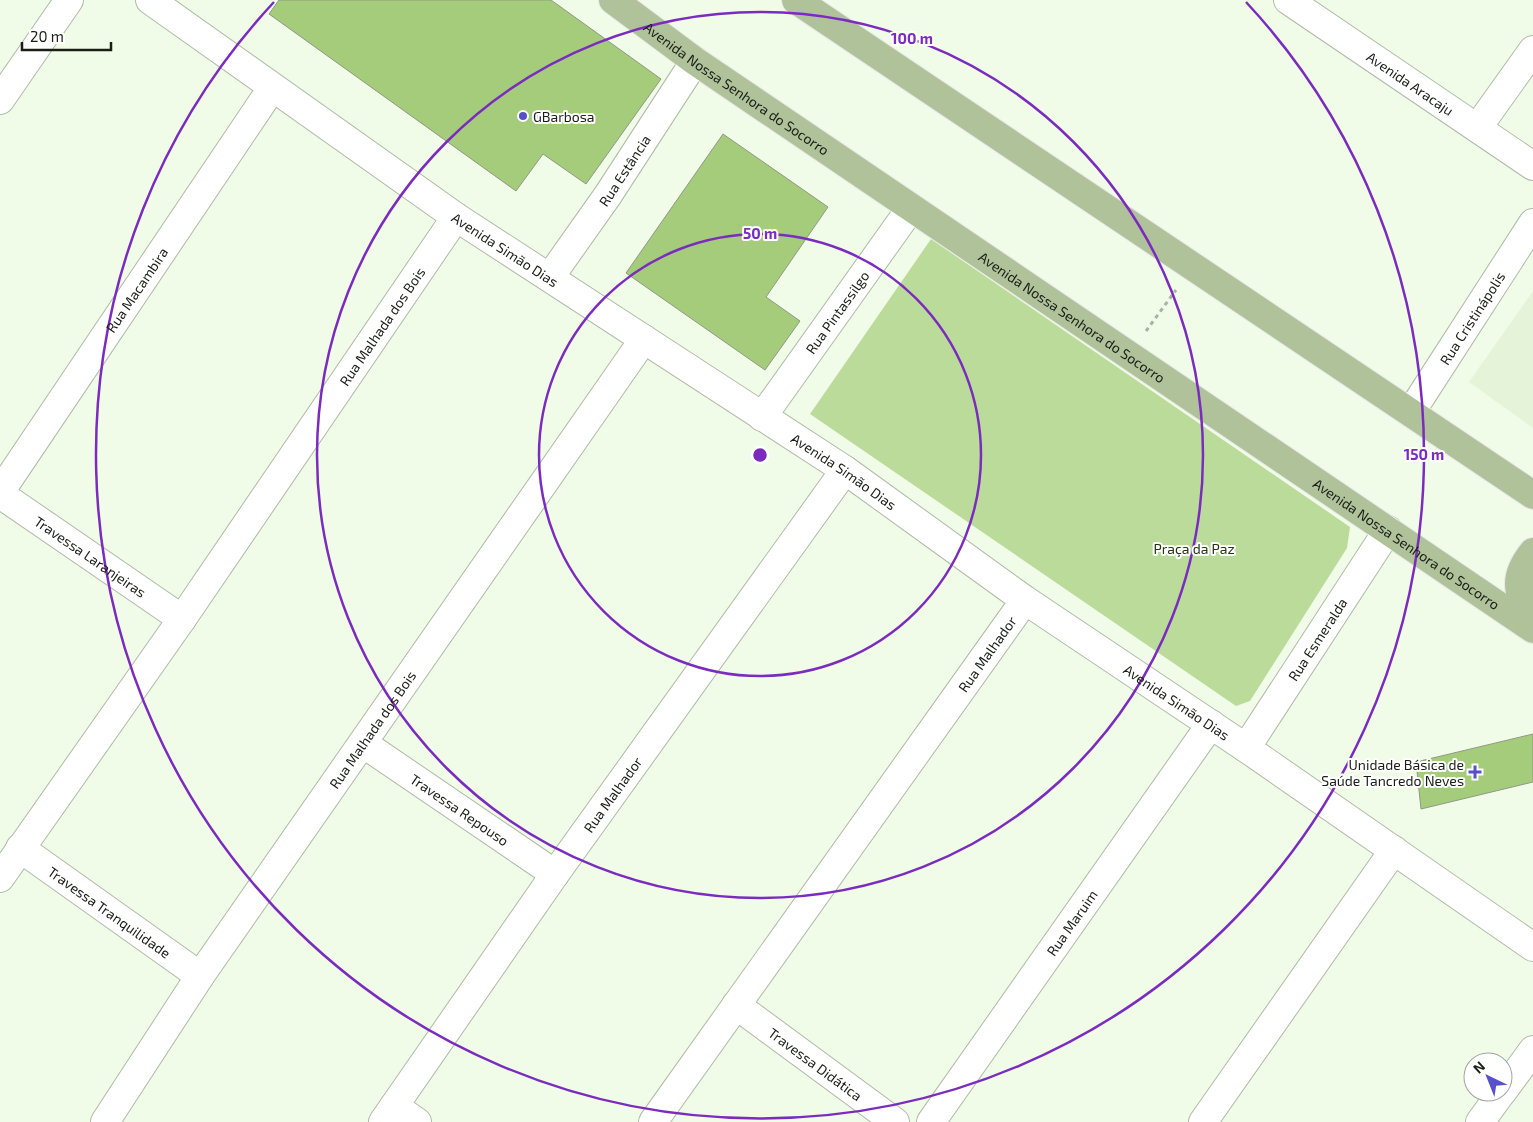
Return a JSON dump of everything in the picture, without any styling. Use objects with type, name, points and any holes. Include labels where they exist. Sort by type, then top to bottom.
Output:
[{"type":"main road","name":"Avenida Nossa Senhora do Socorro","points":[[613,0],[695,61],[1533,628]]},
{"type":"main road","points":[[796,0],[1533,495]]},
{"type":"main road","points":[[1533,552],[1524,563],[1518,577],[1522,602],[1533,622]]},
{"type":"street","points":[[0,100],[69,0]]},
{"type":"street","name":"Avenida Simão Dias","points":[[150,0],[456,217],[845,470],[1025,600],[1211,724],[1533,947]]},
{"type":"street","name":"Avenida Aracaju","points":[[1295,2],[1533,166]]},
{"type":"street","points":[[1478,127],[1533,50]]},
{"type":"street","name":"Rua Estância","points":[[550,277],[608,195],[695,61]]},
{"type":"street","name":"Rua Macambira","points":[[0,493],[272,88]]},
{"type":"street","name":"Rua Pintassilgo","points":[[762,416],[911,208]]},
{"type":"street","name":"Rua Malhada dos Bois","points":[[0,878],[182,619],[456,217]]},
{"type":"street","name":"Rua Cristinápolis","points":[[1411,412],[1533,223]]},
{"type":"street","name":"Rua Malhada dos Bois","points":[[105,1122],[200,976],[364,744],[644,339]]},
{"type":"street","name":"Rua Malhador","points":[[389,1114],[555,874],[845,470]]},
{"type":"street","name":"Travessa Laranjeiras","points":[[0,493],[182,619]]},
{"type":"street","name":"Rua Esmeralda","points":[[1246,748],[1388,530]]},
{"type":"street","name":"Rua Malhador","points":[[653,1122],[1025,600]]},
{"type":"street","name":"Rua Maruim","points":[[931,1122],[1211,724]]},
{"type":"street","name":"Travessa Repouso","points":[[364,744],[555,874]]},
{"type":"street","name":"Travessa Tranquilidade","points":[[20,848],[200,976]]},
{"type":"street","points":[[1203,1122],[1394,850]]},
{"type":"street","name":"Travessa Didática","points":[[736,1006],[895,1122]]},
{"type":"street","points":[[1513,1076],[1533,1050]]},
{"type":"street","points":[[1480,1122],[1494,1102]]},
{"type":"street","points":[[389,1114],[418,1122]]},
{"type":"path","points":[[1129,354],[1194,267]]},
{"type":"shaded area","points":[[1533,291],[1533,428],[1469,382]]},
{"type":"green space","name":"Praça da Paz","points":[[931,239],[1350,527],[1347,548],[1250,701],[1236,706],[810,414]]},
{"type":"building","name":"GBarbosa","points":[[279,0],[551,0],[661,79],[586,184],[543,154],[516,191],[269,14]]},
{"type":"building","points":[[723,134],[828,207],[766,297],[800,321],[765,370],[626,273]]},
{"type":"building","name":"Unidade Básica de Saúde Tancredo Neves","points":[[1533,734],[1533,782],[1421,809],[1416,762]]},
{"type":"place","name":"GBarbosa","points":[[523,116]]},
{"type":"place","name":"Unidade Básica de Saúde Tancredo Neves","points":[[1475,772]]}]
